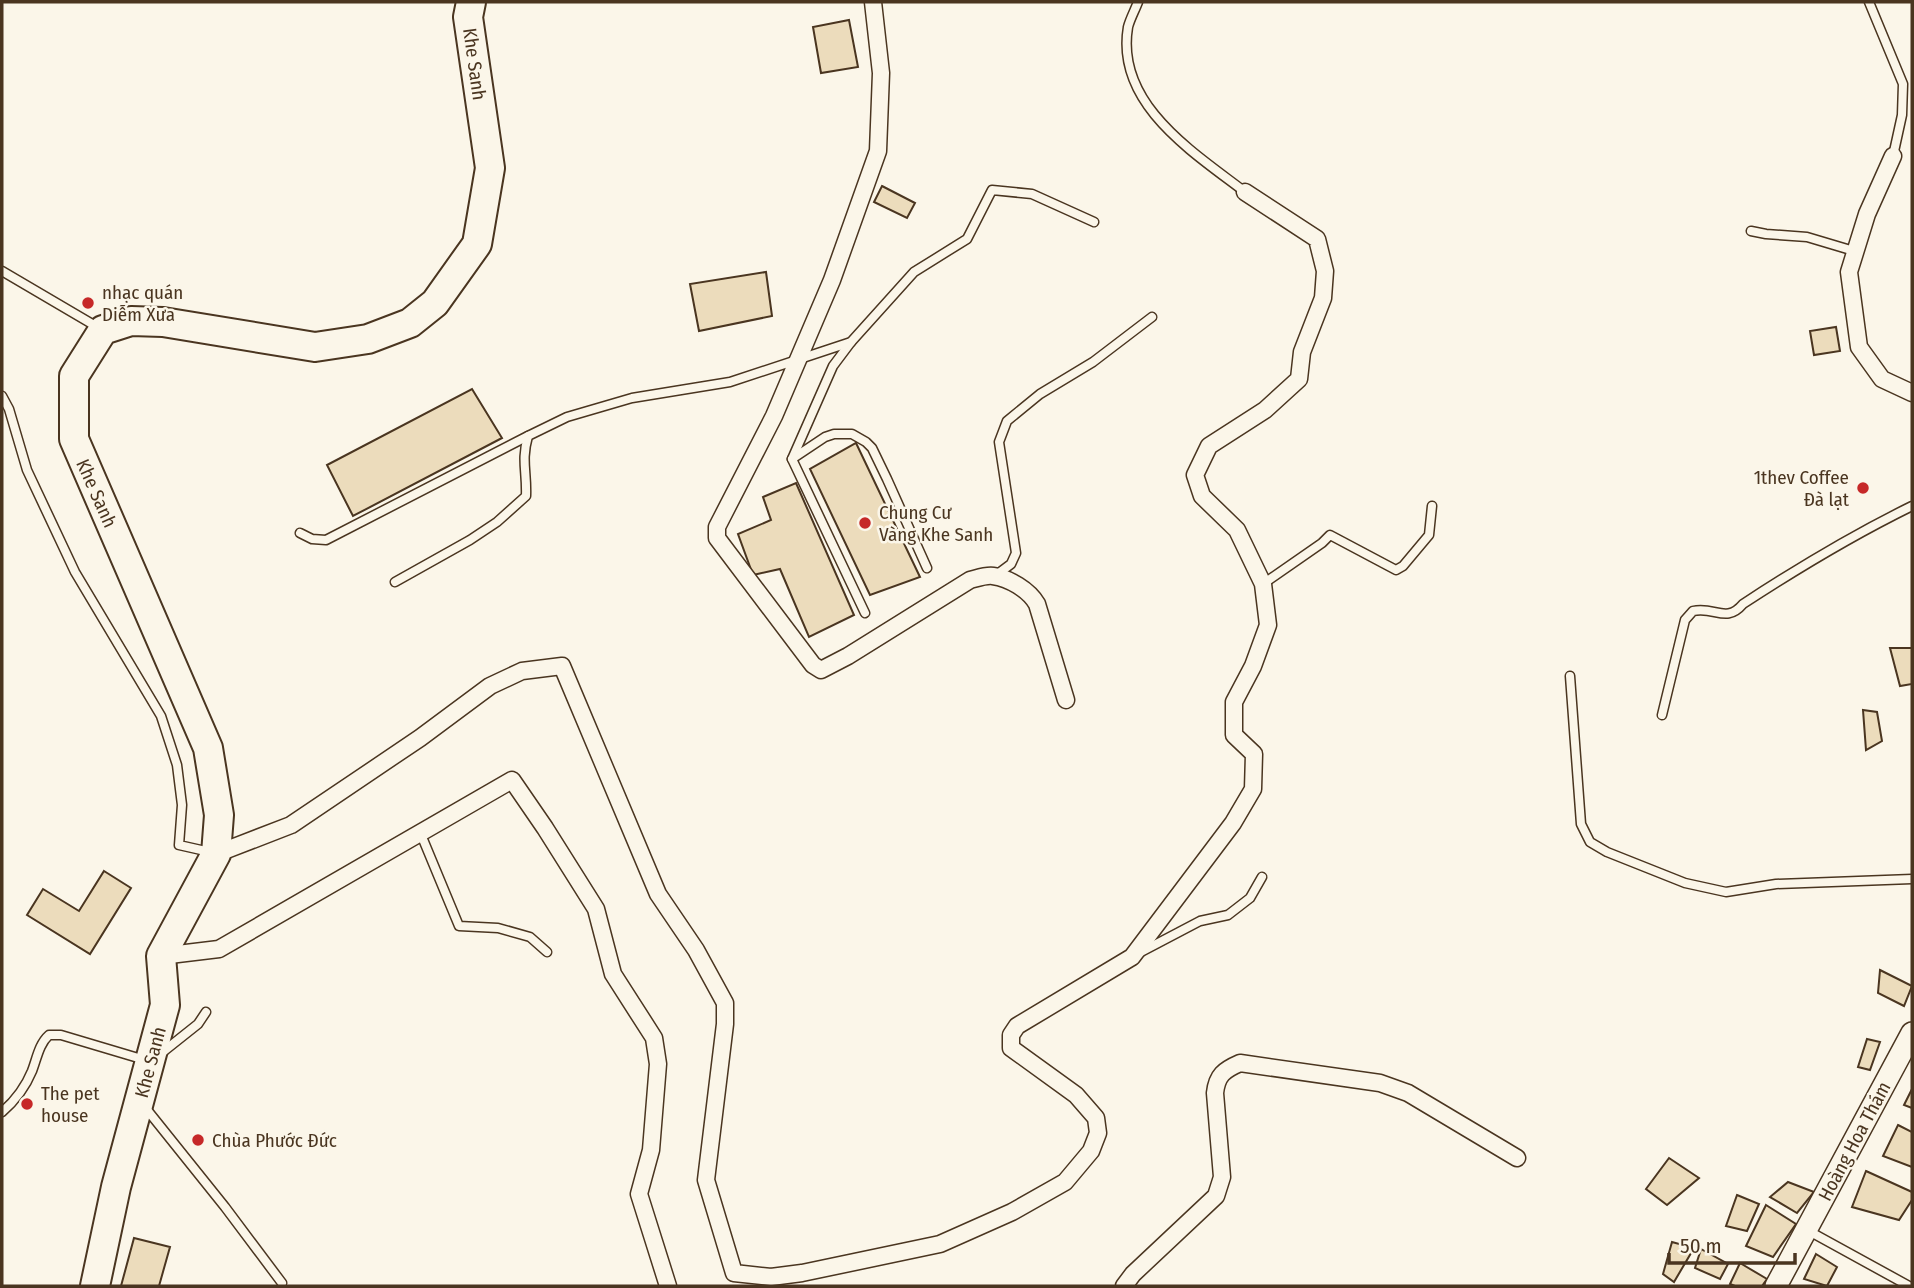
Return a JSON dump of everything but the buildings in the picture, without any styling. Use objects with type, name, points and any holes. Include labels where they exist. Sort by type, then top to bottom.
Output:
[{"type":"highway","name":"Khe Sanh","points":[[96,1286],[116,1187],[165,1005],[161,956],[216,854],[219,815],[208,748],[74,439],[75,376],[103,330],[131,321],[163,322],[315,347],[368,339],[410,323],[435,303],[477,244],[490,168],[468,18],[471,2]]},
{"type":"street","points":[[873,2],[881,73],[878,150],[832,280],[774,416],[717,527],[717,538],[813,665],[821,670],[960,585],[970,580],[995,576],[1027,591],[1037,604],[1066,700]]},
{"type":"street","points":[[1893,156],[1867,214],[1849,272],[1858,347],[1882,379],[1912,393]]},
{"type":"street","points":[[216,854],[291,825],[420,738],[489,686],[522,671],[562,666],[658,894],[696,950],[726,1003],[705,1180],[734,1273],[803,1280],[940,1244],[1012,1212],[1065,1182],[1091,1151],[1098,1133],[1096,1118],[1076,1095],[1010,1048],[1011,1035],[1017,1026],[1039,1011],[1132,957],[1233,824],[1253,789],[1254,754],[1234,735],[1234,702],[1253,666],[1268,625],[1263,584],[1237,530],[1202,496],[1195,475],[1209,446],[1265,410],[1298,379],[1302,352],[1323,298],[1325,271],[1317,239],[1245,192]]},
{"type":"street","points":[[161,956],[219,949],[512,780],[596,909],[613,974],[654,1038],[658,1064],[651,1150],[639,1194],[668,1286]]},
{"type":"street","name":"Hoàng Hoa Thám","points":[[1776,1286],[1912,1033]]},
{"type":"street","points":[[1125,1286],[1133,1274],[1216,1196],[1222,1177],[1215,1093],[1217,1080],[1225,1069],[1240,1063],[1380,1083],[1408,1093],[1517,1158]]},
{"type":"lane","points":[[1138,2],[1128,27],[1128,53],[1133,80],[1148,108],[1185,146],[1245,192]]},
{"type":"lane","points":[[1869,2],[1903,84],[1902,115],[1893,156]]},
{"type":"lane","points":[[865,613],[792,459],[833,366],[914,271],[967,239],[992,190],[1032,194],[1094,222]]},
{"type":"lane","points":[[1751,231],[1807,237],[1854,251]]},
{"type":"lane","points":[[2,271],[103,330]]},
{"type":"lane","points":[[995,576],[1011,564],[1016,553],[999,442],[1007,421],[1040,394],[1093,362],[1152,317]]},
{"type":"lane","points":[[300,533],[312,539],[326,540],[567,417],[632,398],[730,382],[851,342]]},
{"type":"lane","points":[[2,396],[9,409],[27,470],[75,572],[161,716],[177,765],[182,805],[179,845],[216,854]]},
{"type":"lane","points":[[792,459],[824,437],[852,434],[866,442],[872,448],[887,478],[927,568]]},
{"type":"lane","points":[[395,582],[470,540],[497,522],[526,496],[527,481],[523,456],[528,436]]},
{"type":"lane","points":[[1263,584],[1322,543],[1329,535],[1396,570],[1403,566],[1429,536],[1432,506]]},
{"type":"lane","points":[[1662,715],[1685,620],[1693,611],[1711,610],[1724,615],[1736,613],[1743,604],[1804,565],[1858,533],[1912,506]]},
{"type":"lane","points":[[1570,676],[1581,824],[1590,842],[1607,852],[1685,883],[1726,892],[1776,884],[1912,879]]},
{"type":"lane","points":[[420,832],[459,926],[498,928],[530,937],[547,952]]},
{"type":"lane","points":[[1132,957],[1200,921],[1228,915],[1251,898],[1262,877]]},
{"type":"lane","points":[[2,1112],[18,1098],[43,1040],[49,1035],[61,1035],[151,1062],[198,1024],[206,1012]]},
{"type":"lane","points":[[140,1101],[282,1283]]},
{"type":"lane","points":[[1806,1230],[1909,1286]]},
{"type":"place","name":"nhạc quán Diễm Xưa","points":[[88,303]]},
{"type":"place","name":"1thev Coffee Đà lạt","points":[[1863,488]]},
{"type":"place","name":"Chung Cư Vàng Khe Sanh","points":[[865,523]]},
{"type":"place","name":"The pet house","points":[[27,1104]]},
{"type":"place","name":"Chùa Phước Đức","points":[[198,1140]]}]
